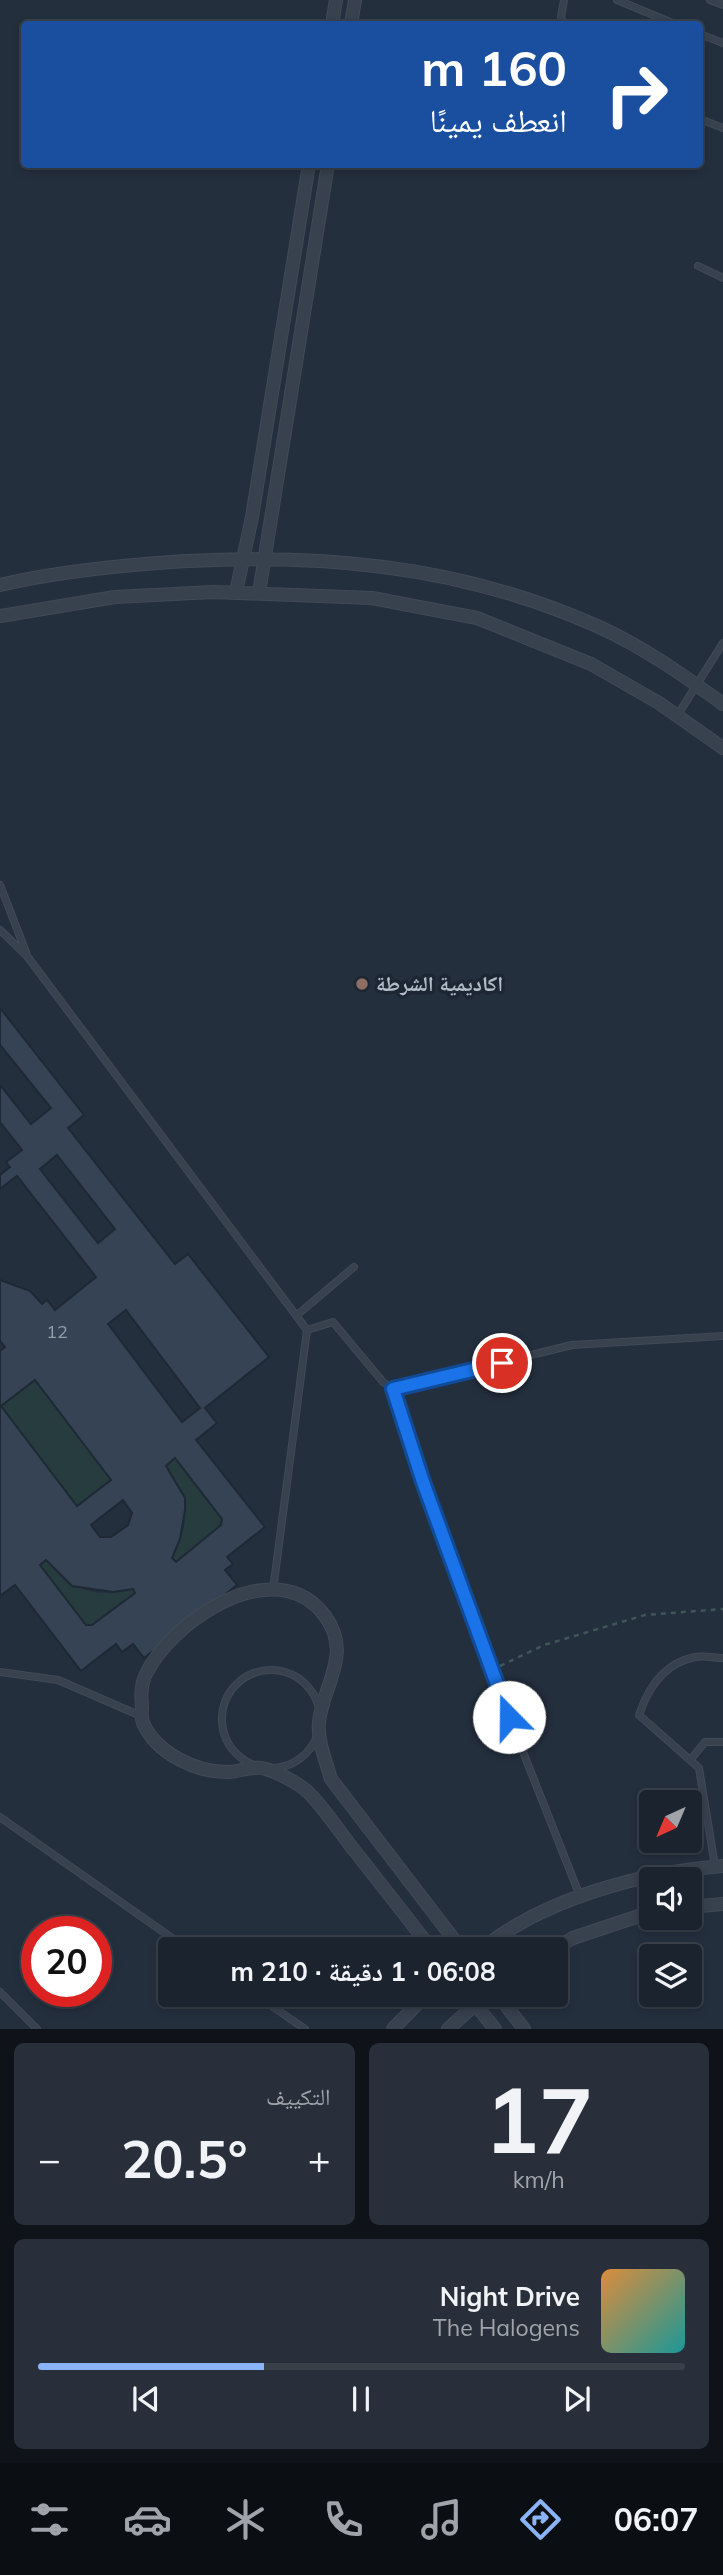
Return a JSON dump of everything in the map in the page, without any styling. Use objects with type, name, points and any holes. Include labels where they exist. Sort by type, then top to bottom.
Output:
[{"type":"street","points":[[332,21],[336,0]]},
{"type":"street","points":[[352,21],[355,0]]},
{"type":"street","points":[[236,592],[308,168]]},
{"type":"street","points":[[259,593],[327,168]]},
{"type":"street","points":[[0,585],[115,566],[308,559],[376,564],[456,579],[525,599],[598,626],[673,668],[723,704]]},
{"type":"street","points":[[0,616],[115,597],[236,592],[372,598],[477,618],[591,664],[677,716],[723,748]]},
{"type":"street","points":[[422,1937],[306,1790],[264,1767],[228,1772],[196,1767],[164,1751],[143,1721],[141,1693],[145,1677],[166,1643],[215,1605],[240,1594],[286,1590],[308,1600],[325,1616],[335,1634],[337,1654],[331,1686],[319,1722],[321,1744],[331,1779],[452,1937]]},
{"type":"street","points":[[501,1937],[523,1923],[581,1896],[623,1882],[684,1868],[719,1866]]},
{"type":"street","points":[[702,1906],[723,1904]]},
{"type":"street","points":[[568,1941],[639,1916]]},
{"type":"street","points":[[393,2029],[414,2007]]},
{"type":"street","points":[[448,2029],[466,2007]]},
{"type":"street","points":[[478,2007],[495,2029]]},
{"type":"street","points":[[507,2007],[524,2029]]},
{"type":"lane","points":[[563,21],[564,0]]},
{"type":"lane","points":[[617,0],[668,21]]},
{"type":"lane","points":[[710,0],[723,5]]},
{"type":"lane","points":[[703,35],[723,43]]},
{"type":"lane","points":[[703,120],[723,128]]},
{"type":"lane","points":[[698,266],[723,278]]},
{"type":"lane","points":[[677,716],[723,643]]},
{"type":"lane","points":[[0,885],[27,956]]},
{"type":"lane","points":[[0,930],[27,956],[307,1330],[273,1590]]},
{"type":"lane","points":[[297,1315],[354,1267]]},
{"type":"lane","points":[[307,1330],[332,1322],[383,1382],[393,1389],[423,1482],[491,1671],[581,1896]]},
{"type":"lane","points":[[393,1389],[572,1345],[723,1336]]},
{"type":"lane","points":[[719,1866],[699,1768],[639,1715],[645,1696],[663,1672],[695,1657],[723,1658]]},
{"type":"lane","points":[[278,1670],[298,1678],[312,1692],[320,1712],[318,1732],[309,1751],[293,1763],[273,1769],[264,1767],[252,1765],[235,1753],[223,1736],[222,1716],[227,1695],[239,1680],[258,1672],[278,1670]]},
{"type":"lane","points":[[0,1672],[58,1680],[142,1716]]},
{"type":"lane","points":[[691,1759],[705,1742],[723,1742]]},
{"type":"lane","points":[[0,1817],[171,1937]]},
{"type":"lane","points":[[0,1993],[37,2029]]},
{"type":"lane","points":[[273,2007],[305,2029]]},
{"type":"path","points":[[491,1671],[544,1645],[645,1615],[723,1609]]},
{"type":"green space","points":[[35,1380],[111,1480],[77,1506],[1,1406]]},
{"type":"green space","points":[[175,1458],[222,1519],[221,1525],[176,1562],[172,1558],[183,1533],[185,1510],[179,1489],[166,1466]]},
{"type":"green space","points":[[46,1560],[65,1579],[84,1590],[106,1593],[133,1589],[135,1593],[92,1625],[86,1625],[40,1565]]},
{"type":"building","points":[[0,1008],[84,1115],[68,1128],[175,1264],[188,1254],[269,1357],[205,1408],[217,1423],[196,1440],[265,1527],[227,1557],[233,1564],[225,1570],[237,1585],[144,1658],[133,1644],[122,1652],[116,1644],[81,1671],[15,1585],[0,1596],[0,1351],[5,1347],[0,1341],[0,1280],[30,1291],[42,1304],[47,1300],[55,1310],[96,1277],[17,1176],[0,1189],[0,1175],[10,1167],[6,1162],[22,1150],[0,1122],[0,1085],[31,1124],[51,1108],[0,1045]],"holes":[[[57,1155],[115,1229],[98,1243],[40,1169]],[[126,1310],[200,1408],[182,1422],[108,1324]],[[35,1380],[111,1480],[77,1506],[1,1406]],[[175,1458],[222,1519],[221,1525],[176,1562],[172,1558],[180,1539],[185,1498],[166,1466]],[[123,1500],[132,1513],[128,1525],[111,1537],[100,1537],[91,1525]],[[46,1560],[72,1586],[113,1592],[133,1589],[135,1593],[92,1625],[86,1625],[40,1565]]]},
{"type":"place","name":"اكاديمية الشرطة","points":[[362,984]]},
{"type":"route","points":[[502,1363],[393,1389],[423,1482],[509,1717]]}]
